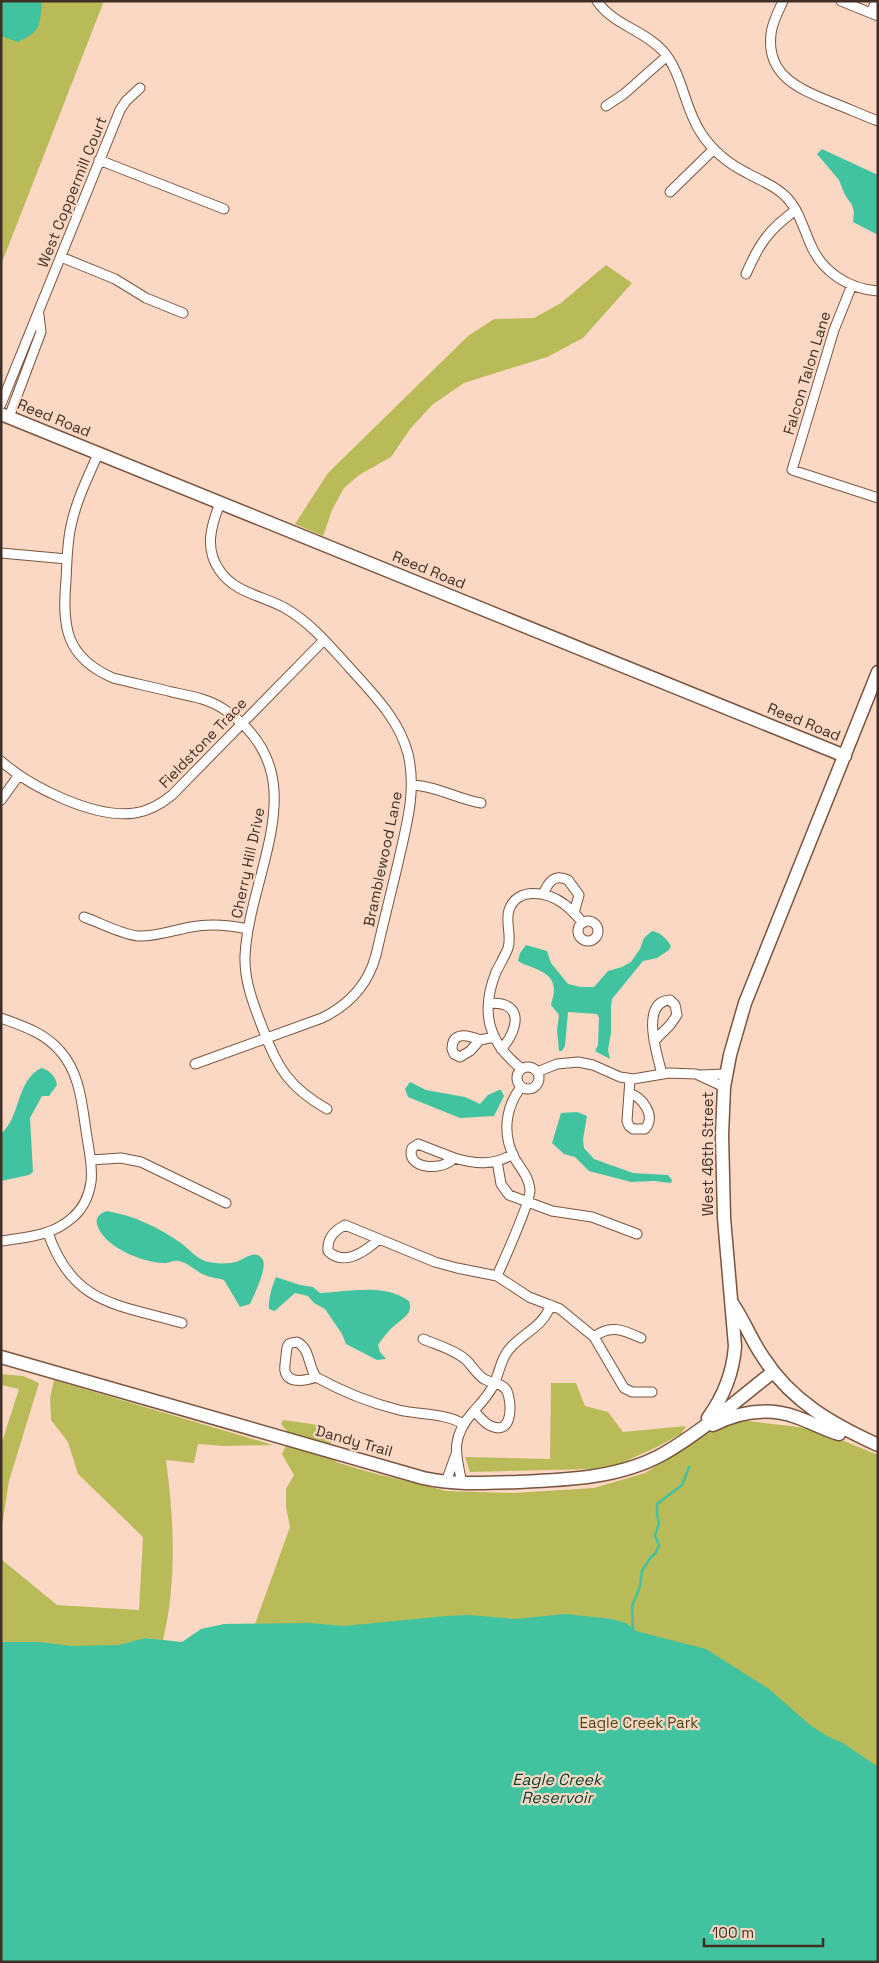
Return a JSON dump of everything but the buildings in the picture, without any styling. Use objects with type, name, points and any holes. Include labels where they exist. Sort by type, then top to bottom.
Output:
[{"type":"street","points":[[597,1],[612,18],[651,40],[667,56],[675,70],[694,122],[714,149],[732,164],[775,188],[789,200],[796,210],[811,247],[819,260],[835,276],[852,285],[878,291]]},
{"type":"street","points":[[782,1],[773,24],[771,39],[776,64],[784,76],[802,90],[878,121]]},
{"type":"street","points":[[841,1],[874,15],[876,1]]},
{"type":"street","points":[[606,106],[622,96],[667,56]]},
{"type":"street","name":"West Coppermill Court","points":[[1,404],[120,110],[126,101],[140,88]]},
{"type":"street","points":[[670,192],[714,149]]},
{"type":"street","points":[[100,160],[224,209]]},
{"type":"street","points":[[746,274],[765,236],[775,225],[796,210]]},
{"type":"street","points":[[61,257],[116,280],[146,298],[183,313]]},
{"type":"street","name":"Falcon Talon Lane","points":[[852,285],[834,330],[792,470],[878,498]]},
{"type":"street","name":"West Coppermill Court","points":[[5,416],[41,332],[39,312]]},
{"type":"street","name":"Reed Road","points":[[5,416],[845,756]]},
{"type":"street","name":"Cherry Hill Drive","points":[[98,454],[75,510],[70,528],[63,610],[64,621],[75,649],[90,665],[113,678],[191,695],[208,701],[225,709],[242,723],[254,737],[268,763],[273,781],[275,803],[272,826],[248,929],[245,955],[247,978],[251,996],[272,1056],[286,1078],[308,1098],[327,1109]]},
{"type":"street","name":"Bramblewood Lane","points":[[194,1064],[335,1012],[355,996],[366,982],[376,955],[410,808],[412,785],[406,749],[395,722],[382,704],[324,640],[294,613],[236,587],[220,572],[212,555],[210,541],[213,519],[220,503]]},
{"type":"street","points":[[1,553],[67,560]]},
{"type":"street","name":"Fieldstone Trace","points":[[1,761],[19,775],[54,795],[101,811],[119,814],[141,812],[167,800],[324,640]]},
{"type":"street","name":"West 46th Street","points":[[878,672],[745,1002],[735,1034],[725,1081],[722,1178],[731,1301],[756,1346],[773,1372],[796,1396],[821,1416],[846,1431],[878,1445]]},
{"type":"street","points":[[1,800],[19,775]]},
{"type":"street","points":[[412,785],[438,788],[465,799],[481,802]]},
{"type":"street","points":[[542,894],[550,880],[558,877],[568,880],[578,895],[574,913]]},
{"type":"street","points":[[521,1087],[529,1089],[536,1086],[539,1079],[537,1072],[530,1068],[522,1069],[501,1049],[494,1037],[490,1024],[488,1003],[496,972],[508,946],[508,917],[511,907],[520,896],[531,893],[542,894],[560,901],[583,923]]},
{"type":"street","points":[[84,917],[138,936],[206,924],[248,929]]},
{"type":"street","points":[[488,1003],[506,1005],[515,1016],[513,1032],[501,1049]]},
{"type":"street","points":[[1,1018],[45,1037],[70,1064],[80,1092],[92,1174],[90,1189],[83,1206],[68,1222],[48,1233],[1,1241]]},
{"type":"street","points":[[480,1040],[494,1037]]},
{"type":"street","points":[[654,1041],[662,1074]]},
{"type":"street","points":[[537,1072],[557,1064],[578,1062],[593,1065],[613,1075],[630,1078],[639,1079],[662,1074],[681,1073],[725,1081]]},
{"type":"street","points":[[521,1087],[518,1077],[522,1069]]},
{"type":"street","points":[[629,1093],[640,1098],[646,1108],[649,1124],[645,1129],[633,1129],[628,1124],[629,1093],[630,1078]]},
{"type":"street","points":[[497,1276],[530,1192],[528,1181],[513,1154],[507,1132],[508,1113],[514,1097],[521,1087]]},
{"type":"street","points":[[454,1158],[485,1163],[497,1161],[513,1154]]},
{"type":"street","points":[[90,1160],[122,1158],[140,1162],[226,1202]]},
{"type":"street","points":[[497,1161],[502,1188],[509,1195],[555,1212],[592,1218],[636,1234]]},
{"type":"street","points":[[379,1239],[369,1248],[346,1258],[337,1257],[328,1251],[330,1237],[339,1228],[345,1226],[379,1239],[446,1266],[497,1276],[529,1297],[568,1314],[594,1337],[622,1387],[632,1392],[652,1392]]},
{"type":"street","points":[[48,1233],[62,1266],[71,1278],[85,1290],[109,1302],[182,1323]]},
{"type":"street","points":[[697,1432],[722,1396],[730,1376],[735,1346],[731,1301]]},
{"type":"street","points":[[462,1483],[456,1454],[456,1438],[463,1424],[487,1397],[495,1383],[499,1367],[508,1350],[544,1320],[551,1305]]},
{"type":"street","points":[[594,1337],[602,1332],[614,1329],[641,1338]]},
{"type":"street","points":[[423,1339],[458,1354],[469,1363],[479,1376],[503,1386],[507,1392],[511,1417],[508,1422],[500,1427],[491,1426],[474,1411]]},
{"type":"street","points":[[316,1376],[301,1380],[293,1379],[287,1375],[285,1368],[287,1347],[289,1345],[297,1342],[304,1347],[316,1376],[344,1390],[391,1408],[450,1418],[463,1424]]},
{"type":"street","name":"Dandy Trail","points":[[1,1357],[396,1470],[446,1482],[555,1480],[613,1472],[657,1457],[697,1432]]},
{"type":"street","points":[[697,1432],[773,1372]]},
{"type":"street","points":[[697,1432],[736,1416],[752,1412],[774,1412],[795,1417],[832,1432],[878,1445]]},
{"type":"street","points":[[446,1482],[456,1454]]},
{"type":"green space","points":[[1,1],[104,1],[1,265]]},
{"type":"green space","points":[[606,265],[632,283],[583,338],[547,357],[464,383],[432,405],[410,429],[391,457],[359,475],[344,488],[332,510],[323,536],[295,524],[328,473],[468,336],[494,319],[534,318],[561,303]]},
{"type":"green space","points":[[1,1374],[23,1376],[39,1383],[9,1481],[1,1533],[1,1445],[19,1389],[1,1385]]},
{"type":"green space","name":"Eagle Creek Reservoir","points":[[54,1380],[273,1445],[224,1446],[198,1444],[194,1463],[166,1460],[173,1550],[170,1595],[163,1640],[145,1638],[125,1644],[182,1642],[224,1624],[255,1624],[290,1527],[286,1507],[286,1489],[294,1475],[282,1454],[285,1448],[287,1431],[281,1424],[283,1420],[326,1426],[336,1462],[447,1491],[513,1493],[594,1488],[645,1473],[711,1431],[734,1421],[815,1429],[878,1455],[878,1962],[1,1962],[30,1642],[1,1642],[1,1559],[57,1605],[139,1610],[143,1537],[78,1474],[68,1442],[51,1420],[50,1398]]},
{"type":"green space","points":[[551,1383],[576,1383],[585,1406],[608,1412],[623,1432],[686,1426],[681,1434],[619,1464],[595,1469],[470,1472],[465,1457],[550,1459]]},
{"type":"water","points":[[1,1],[42,1],[39,23],[35,31],[18,42],[1,36]]},
{"type":"water","points":[[822,149],[878,175],[878,235],[853,222],[854,212],[852,205],[845,195],[839,180],[817,154]]},
{"type":"water","points":[[652,931],[663,936],[671,946],[669,950],[657,958],[643,961],[612,999],[611,1033],[608,1050],[610,1059],[595,1051],[598,1045],[599,1018],[597,1014],[568,1012],[565,1046],[562,1051],[559,1051],[557,1030],[559,1015],[551,1005],[554,991],[553,983],[546,974],[518,961],[520,953],[526,945],[547,951],[551,963],[568,984],[594,987],[608,971],[631,962],[640,949],[644,938]]},
{"type":"water","points":[[41,1068],[52,1074],[57,1085],[49,1096],[42,1096],[30,1118],[33,1172],[29,1175],[1,1181],[1,1134],[12,1118],[27,1081]]},
{"type":"water","points":[[410,1082],[426,1090],[465,1097],[480,1104],[488,1095],[499,1090],[501,1090],[504,1096],[494,1116],[460,1118],[408,1097],[405,1089]]},
{"type":"water","points":[[577,1112],[587,1116],[583,1140],[584,1148],[594,1159],[633,1173],[668,1175],[672,1180],[671,1183],[654,1181],[631,1182],[589,1171],[575,1157],[564,1154],[552,1143],[561,1113]]},
{"type":"water","points":[[107,1211],[137,1219],[155,1227],[205,1261],[229,1263],[236,1262],[250,1255],[257,1255],[263,1260],[264,1264],[250,1304],[240,1307],[224,1280],[202,1274],[185,1263],[176,1261],[167,1263],[154,1262],[124,1252],[107,1240],[97,1224],[99,1216]]},
{"type":"water","points":[[276,1277],[313,1287],[320,1293],[366,1290],[389,1292],[409,1301],[409,1313],[390,1330],[378,1345],[380,1352],[386,1359],[377,1360],[346,1344],[342,1334],[325,1309],[314,1303],[308,1296],[295,1293],[276,1310],[269,1309],[269,1301]]},
{"type":"water","name":"Eagle Creek Reservoir","points":[[565,1614],[612,1619],[626,1623],[636,1631],[706,1649],[769,1689],[810,1725],[827,1736],[843,1743],[878,1767],[878,1962],[1,1962],[1,1642],[39,1642],[72,1646],[119,1645],[145,1638],[182,1642],[201,1629],[224,1624],[309,1623],[344,1626],[446,1616],[469,1615],[515,1619]]},
{"type":"waterway","points":[[633,1630],[632,1606],[640,1587],[642,1571],[656,1553],[659,1545],[655,1536],[659,1523],[657,1504],[682,1485],[689,1467]]},
{"type":"park label","name":"Eagle Creek Park","points":[[639,1723]]}]
